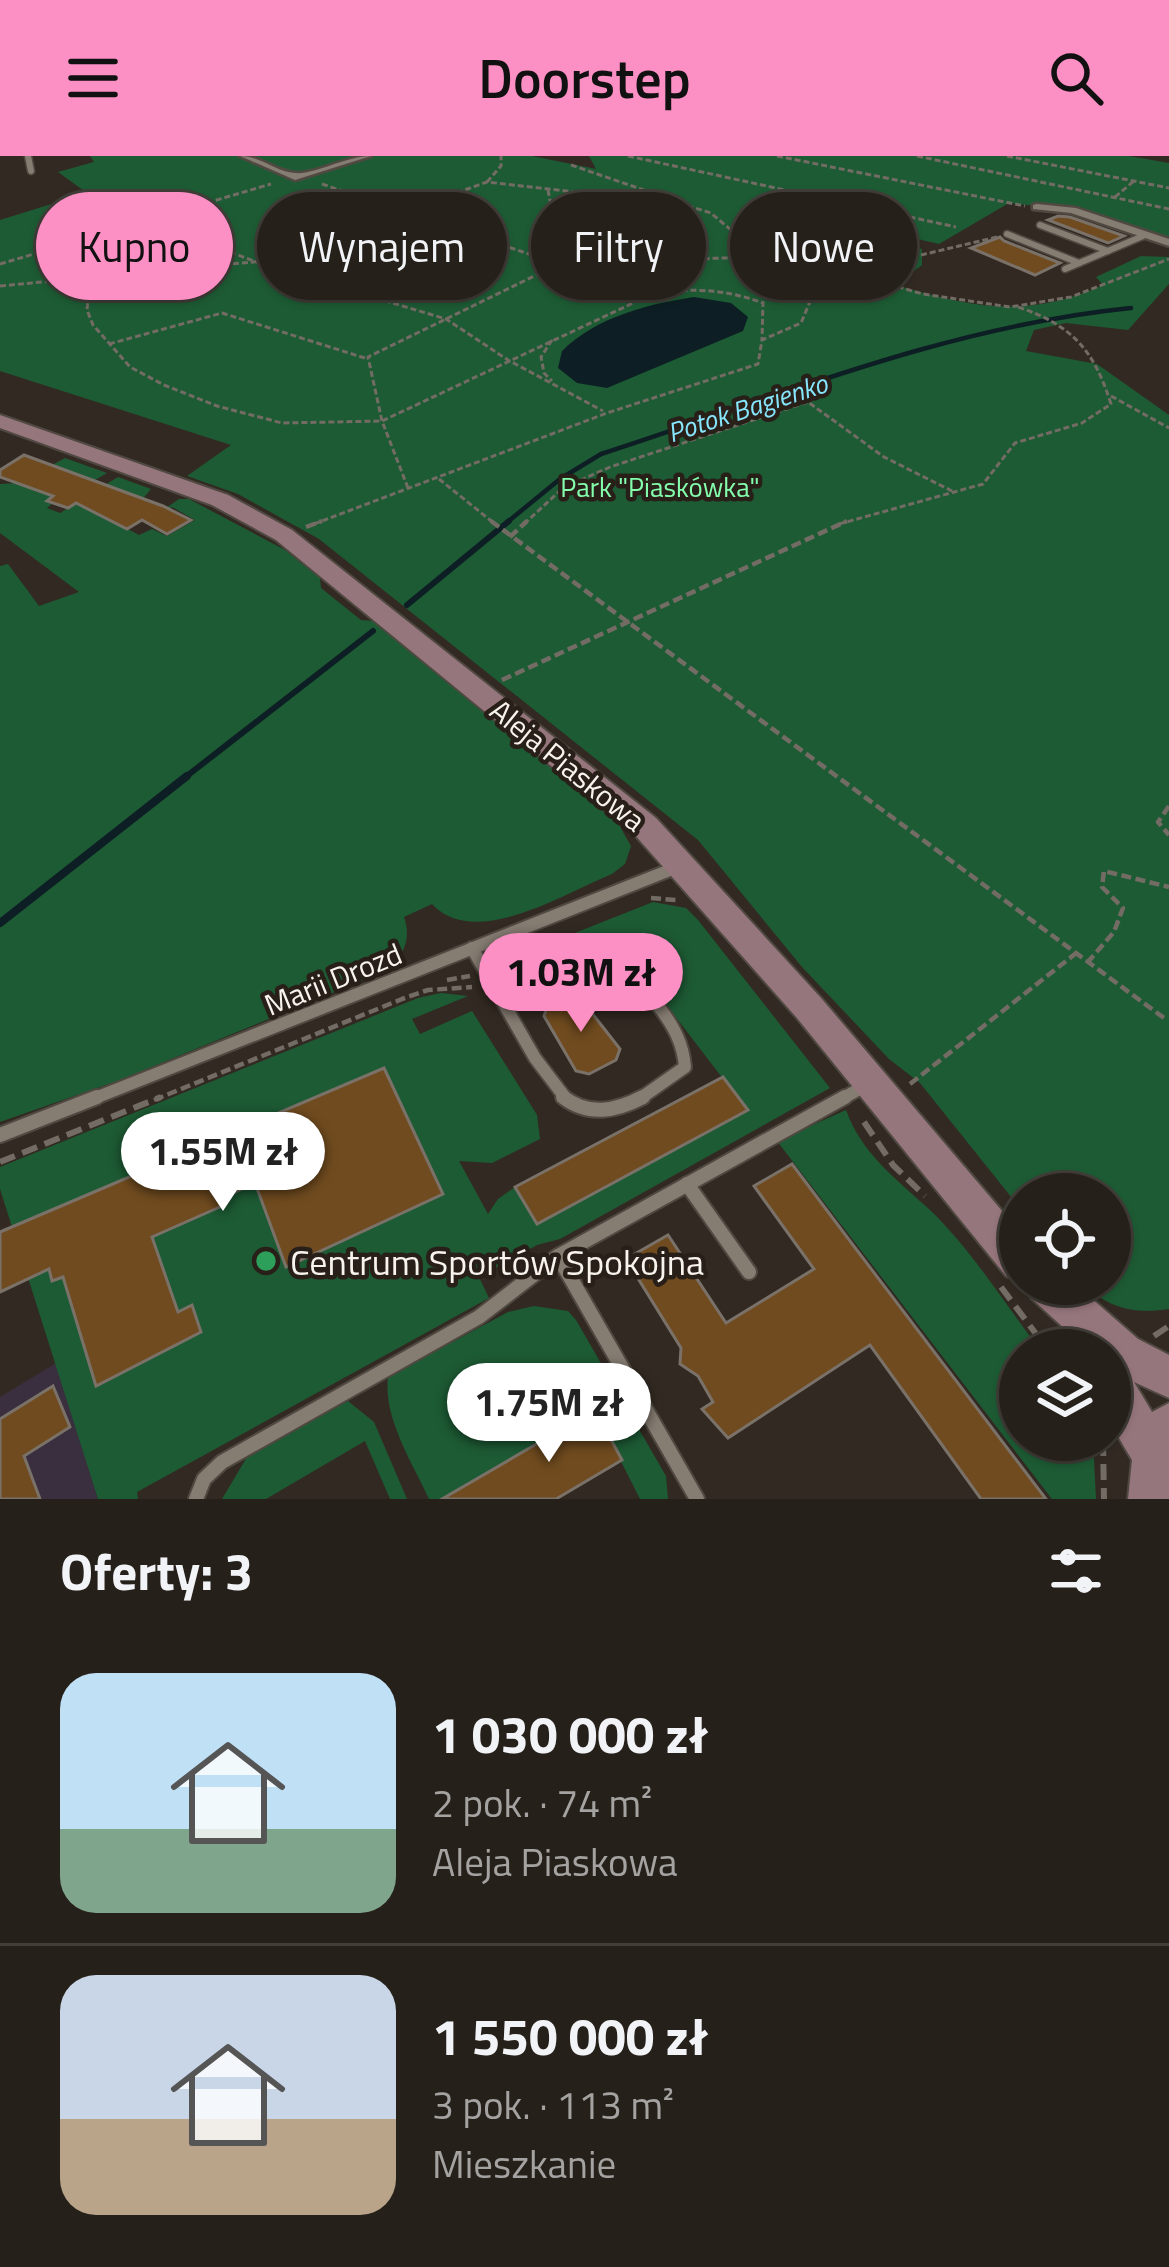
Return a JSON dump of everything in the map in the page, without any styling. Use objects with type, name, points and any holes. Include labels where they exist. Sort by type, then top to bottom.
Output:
[{"type":"street","points":[[245,156],[296,177],[366,156]]},
{"type":"street","points":[[1037,207],[1072,210],[1169,243]]},
{"type":"street","name":"Aleja Piaskowa","points":[[0,421],[220,500],[284,535],[645,826],[886,1087],[999,1235]]},
{"type":"street","points":[[1066,1305],[1123,1354],[1169,1376]]},
{"type":"street","points":[[1131,1416],[1158,1460]]},
{"type":"lane","points":[[28,156],[32,171]]},
{"type":"lane","points":[[1040,225],[1108,251]]},
{"type":"lane","points":[[1006,234],[1079,263]]},
{"type":"lane","points":[[1065,269],[1143,236]]},
{"type":"lane","name":"Marii Drozd","points":[[0,1135],[683,865]]},
{"type":"lane","points":[[472,948],[502,999],[561,1093],[576,1107],[596,1110],[632,1102],[665,1086],[686,1067],[676,1030],[636,976],[621,964],[580,964],[502,999]]},
{"type":"lane","points":[[196,1499],[204,1479],[222,1462],[479,1317],[558,1256],[687,1184],[886,1087]]},
{"type":"lane","points":[[687,1184],[749,1272]]},
{"type":"lane","points":[[558,1256],[697,1499]]},
{"type":"path","points":[[487,182],[501,166],[501,156]]},
{"type":"path","points":[[628,156],[956,227]]},
{"type":"path","points":[[777,156],[1037,207]]},
{"type":"path","points":[[801,161],[808,156]]},
{"type":"path","points":[[917,156],[1169,209]]},
{"type":"path","points":[[1007,156],[1169,188]]},
{"type":"path","points":[[571,165],[648,192]]},
{"type":"path","points":[[233,195],[296,177]]},
{"type":"path","points":[[1115,197],[1134,181]]},
{"type":"path","points":[[460,192],[487,182],[576,192]]},
{"type":"path","points":[[319,183],[346,192]]},
{"type":"path","points":[[706,211],[730,230]]},
{"type":"path","points":[[0,264],[36,253]]},
{"type":"path","points":[[1018,307],[1049,301],[1169,259]]},
{"type":"path","points":[[109,344],[222,313],[369,359],[531,278]]},
{"type":"path","points":[[0,286],[36,283]]},
{"type":"path","points":[[706,288],[763,303]]},
{"type":"path","points":[[491,685],[805,537],[982,484],[1015,443],[1091,417],[1111,404],[1091,347],[1055,321],[1018,307],[962,302],[917,291]]},
{"type":"path","points":[[90,300],[87,310],[130,367],[217,406],[282,423],[382,421],[639,300]]},
{"type":"path","points":[[383,300],[446,319],[508,360],[607,413]]},
{"type":"path","points":[[284,535],[607,413],[758,364],[763,300]]},
{"type":"path","points":[[762,340],[801,323],[809,300]]},
{"type":"path","points":[[552,340],[541,357],[544,373],[559,388]]},
{"type":"path","points":[[369,359],[382,421],[409,490]]},
{"type":"path","points":[[1108,394],[1169,428]]},
{"type":"path","points":[[509,536],[563,488],[610,467],[808,402],[884,457],[953,492]]},
{"type":"path","points":[[439,478],[509,536],[1163,1018]]},
{"type":"path","points":[[1169,806],[1158,822],[1169,835]]},
{"type":"path","points":[[1088,963],[1114,932],[1123,908],[1102,887],[1104,872],[1169,887]]},
{"type":"path","points":[[646,899],[672,898],[685,904]]},
{"type":"path","points":[[0,1162],[401,999],[428,990],[465,989],[491,979],[516,968],[533,947],[549,938]]},
{"type":"path","points":[[886,1087],[1075,954]]},
{"type":"path","points":[[1103,1461],[1104,1499]]},
{"type":"shaded area","points":[[56,1363],[98,1499],[0,1499],[0,1397]]},
{"type":"green space","name":"Park \"Piaskówka\"","points":[[90,156],[532,156],[596,169],[589,156],[1129,156],[1169,163],[1169,244],[1072,210],[1009,203],[939,244],[917,239],[917,192],[730,192],[730,300],[917,300],[917,290],[975,304],[1024,306],[1103,285],[1096,277],[1141,256],[1169,257],[1169,284],[1128,330],[1066,323],[1034,330],[1026,351],[1097,364],[1169,415],[1169,1309],[1145,1311],[1116,1305],[1131,1305],[1131,1173],[999,1173],[999,1182],[920,1083],[889,1059],[802,967],[698,840],[319,539],[238,494],[187,476],[231,445],[0,371],[0,220],[36,209],[36,300],[233,300],[233,192],[86,192],[58,172],[94,162]]},
{"type":"green space","name":"Park \"Piaskówka\"","points":[[917,248],[922,249],[922,265],[917,269]]},
{"type":"green space","points":[[65,458],[107,473],[95,480],[76,473],[58,484],[66,488],[48,500],[53,503],[47,508],[60,513],[118,477],[151,489],[135,508],[113,521],[139,535],[152,529],[167,536],[195,520],[172,507],[155,516],[179,499],[189,499],[285,550],[320,578],[321,588],[361,620],[373,621],[618,823],[631,846],[625,864],[545,904],[495,920],[450,917],[432,904],[404,917],[404,947],[386,971],[120,1080],[0,1122],[0,566],[8,564],[39,606],[79,592],[0,533],[0,484],[19,483]]},
{"type":"green space","name":"Centrum Sportów Spokojna","points":[[653,902],[686,908],[698,920],[830,1088],[560,1239],[537,1245],[479,1277],[489,1298],[137,1492],[138,1499],[98,1499],[0,1189],[0,1167],[418,998],[441,993],[468,996],[412,1019],[420,1034],[472,1011],[537,1115],[540,1139],[492,1163],[459,1161],[488,1214],[515,1187],[537,1224],[747,1110],[648,981],[645,968],[652,958],[634,934],[531,979],[519,972],[530,965],[542,946]]},
{"type":"green space","points":[[846,1110],[871,1153],[959,1241],[987,1277],[999,1294],[999,1305],[1007,1305],[1025,1329],[999,1329],[999,1430],[777,1141]]},
{"type":"green space","points":[[534,1306],[568,1311],[576,1320],[666,1476],[668,1499],[640,1499],[595,1410],[442,1499],[429,1499],[394,1424],[388,1377],[508,1312]]},
{"type":"green space","points":[[348,1401],[374,1422],[407,1499],[390,1499],[365,1441],[266,1499],[222,1499],[247,1457]]},
{"type":"green space","points":[[1023,1461],[1094,1461],[1096,1499],[1052,1499]]},
{"type":"water","points":[[706,299],[731,303],[748,317],[743,331],[607,388],[577,383],[558,368],[562,351],[576,339],[641,308]]},
{"type":"building","points":[[1058,216],[1124,236],[1108,243],[1048,220]]},
{"type":"building","points":[[1000,237],[1060,263],[1035,275],[971,248]]},
{"type":"building","points":[[24,455],[191,520],[167,534],[142,520],[127,529],[76,503],[68,508],[47,501],[53,496],[0,477],[0,470]]},
{"type":"building","points":[[567,995],[581,999],[620,1049],[616,1060],[589,1074],[576,1071],[544,1016],[548,1004]]},
{"type":"building","points":[[384,1068],[443,1194],[286,1267],[255,1183],[220,1199],[222,1206],[152,1237],[178,1312],[192,1305],[201,1332],[96,1386],[63,1277],[52,1281],[49,1269],[0,1292],[0,1232],[202,1146],[205,1153],[239,1138],[236,1131]]},
{"type":"building","points":[[723,1077],[748,1110],[537,1224],[515,1187]]},
{"type":"building","points":[[792,1164],[999,1437],[999,1461],[1017,1461],[1046,1499],[981,1499],[870,1345],[728,1438],[702,1409],[713,1402],[698,1376],[680,1364],[681,1348],[626,1259],[668,1235],[726,1323],[814,1269],[754,1186]]},
{"type":"building","points":[[53,1386],[70,1427],[24,1456],[40,1499],[0,1499],[0,1419]]},
{"type":"building","points":[[595,1410],[622,1460],[556,1499],[442,1499]]},
{"type":"waterway","name":"Potok Bagienko","points":[[505,524],[560,479],[601,454],[929,347],[1063,317],[1131,308]]},
{"type":"waterway","name":"Potok Bagienko","points":[[407,605],[509,521]]},
{"type":"waterway","name":"Potok Bagienko","points":[[183,779],[373,631]]},
{"type":"waterway","name":"Potok Bagienko","points":[[0,923],[187,776]]},
{"type":"place","name":"Centrum Sportów Spokojna","points":[[266,1261]]}]
